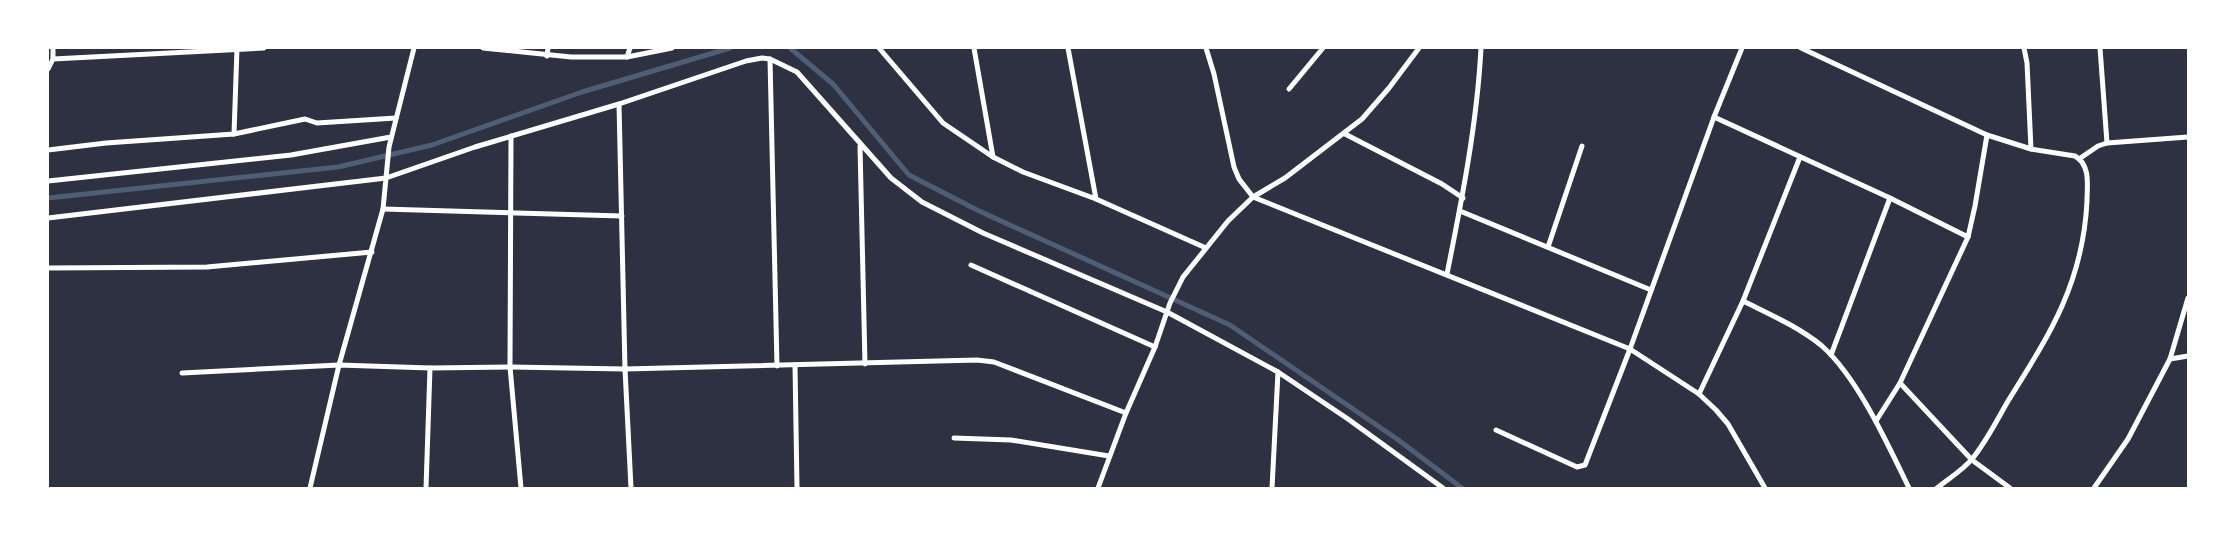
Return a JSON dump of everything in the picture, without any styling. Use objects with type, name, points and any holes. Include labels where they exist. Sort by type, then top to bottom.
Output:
[{"type":"street","points":[[48,69],[53,59],[53,48]]},
{"type":"street","points":[[53,59],[264,48]]},
{"type":"street","points":[[310,488],[339,365],[383,208],[389,147],[414,48]]},
{"type":"street","points":[[483,48],[546,56],[626,57],[672,48]]},
{"type":"street","points":[[546,56],[548,48]]},
{"type":"street","points":[[626,57],[630,48]]},
{"type":"street","points":[[879,48],[943,123],[993,157],[1023,172],[1096,199],[1206,248]]},
{"type":"street","points":[[974,48],[993,157]]},
{"type":"street","points":[[1068,48],[1096,199]]},
{"type":"street","points":[[1206,48],[1214,74],[1234,167],[1239,179],[1253,197],[1630,349],[1699,394],[1728,424],[1765,488]]},
{"type":"street","points":[[1289,89],[1323,48]]},
{"type":"street","points":[[1098,488],[1126,413],[1155,347],[1170,303],[1183,277],[1228,222],[1253,197],[1284,178],[1344,134],[1375,105],[1418,48]]},
{"type":"street","points":[[1447,274],[1463,198],[1479,92],[1481,48]]},
{"type":"street","points":[[1496,430],[1576,467],[1584,466],[1630,349],[1714,117],[1742,48]]},
{"type":"street","points":[[1801,48],[1987,135],[2031,149],[2071,155],[2079,159],[2086,169],[2088,180],[2086,224],[2081,254],[2070,288],[2042,346],[1972,460],[1937,488]]},
{"type":"street","points":[[2024,48],[2027,63],[2031,149]]},
{"type":"street","points":[[2100,48],[2107,143]]},
{"type":"street","points":[[234,134],[237,49]]},
{"type":"street","points":[[48,218],[386,178],[511,136],[619,104],[746,61],[762,58],[770,59],[796,72],[860,146],[891,178],[922,202],[1034,256],[1167,312],[1278,372],[1348,419],[1444,488]]},
{"type":"street","points":[[770,59],[777,366]]},
{"type":"street","points":[[619,104],[625,369],[631,488]]},
{"type":"street","points":[[1714,117],[1890,198],[1968,237]]},
{"type":"street","points":[[48,150],[106,143],[234,134],[304,118],[317,124],[396,118]]},
{"type":"street","points":[[1344,134],[1442,184],[1463,198]]},
{"type":"street","points":[[1876,421],[1900,384],[1968,237],[1987,135]]},
{"type":"street","points":[[511,136],[510,366],[521,488]]},
{"type":"street","points":[[2079,159],[2098,146],[2107,143],[2188,136]]},
{"type":"street","points":[[48,181],[291,155],[391,137]]},
{"type":"street","points":[[860,146],[865,364]]},
{"type":"street","points":[[1548,247],[1582,146]]},
{"type":"street","points":[[1699,394],[1743,300],[1800,157]]},
{"type":"street","points":[[1831,355],[1890,198]]},
{"type":"street","points":[[383,208],[511,214],[622,216]]},
{"type":"street","points":[[1460,211],[1651,290]]},
{"type":"street","points":[[48,268],[207,267],[372,252]]},
{"type":"street","points":[[971,265],[1155,347]]},
{"type":"street","points":[[2094,488],[2128,439],[2170,359],[2188,298]]},
{"type":"street","points":[[1743,300],[1796,328],[1831,355],[1876,421],[1909,488]]},
{"type":"street","points":[[2170,359],[2188,356]]},
{"type":"street","points":[[182,373],[339,365],[430,368],[510,366],[625,369],[977,360],[994,362],[1126,413]]},
{"type":"street","points":[[795,365],[797,488]]},
{"type":"street","points":[[426,488],[430,368]]},
{"type":"street","points":[[1272,488],[1278,372]]},
{"type":"street","points":[[1900,384],[1972,460],[2010,488]]},
{"type":"street","points":[[954,438],[1011,440],[1109,456]]},
{"type":"waterway","points":[[48,198],[338,167],[432,145],[582,92],[730,48]]},
{"type":"waterway","points":[[790,48],[833,84],[909,175],[977,210],[1230,325],[1397,439],[1462,488]]}]
